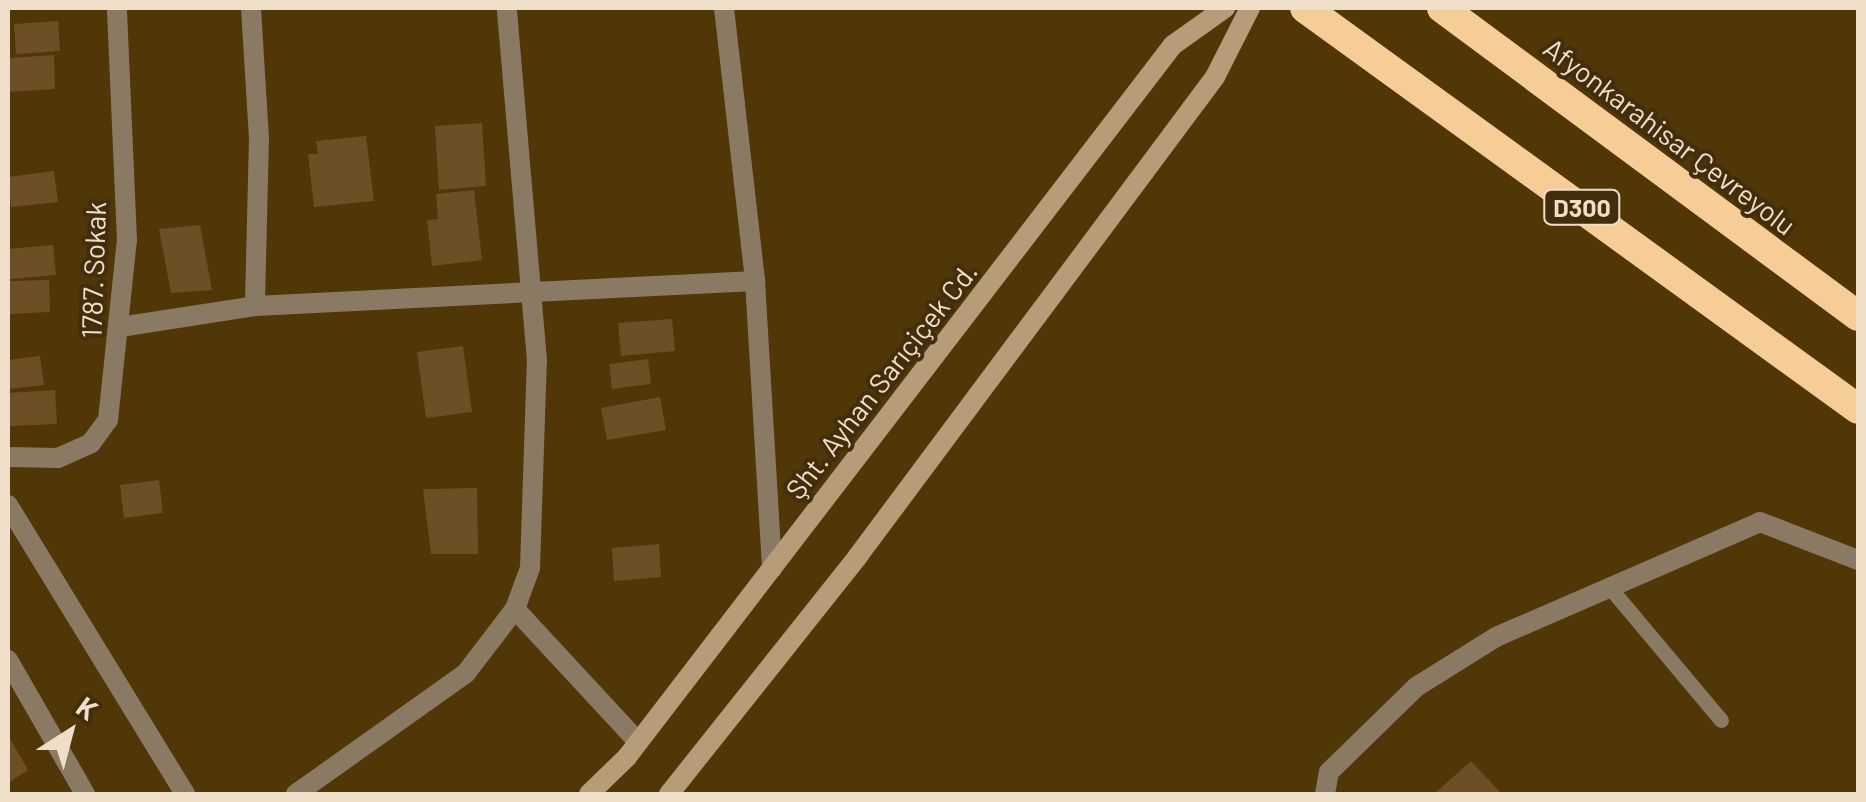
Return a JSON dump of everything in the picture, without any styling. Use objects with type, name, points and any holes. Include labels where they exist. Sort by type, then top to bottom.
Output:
[{"type":"highway","name":"D300","points":[[1304,8],[1858,409]]},
{"type":"highway","name":"Afyonkarahisar Çevreyolu","points":[[1442,8],[1858,316]]},
{"type":"main road","name":"Şht. Ayhan Sarıçiçek Cd.","points":[[589,794],[638,742],[1173,46],[1225,8]]},
{"type":"main road","points":[[669,794],[858,556],[1215,78],[1250,8]]},
{"type":"street","name":"1787. Sokak","points":[[8,457],[58,458],[91,443],[108,420],[127,240],[117,8]]},
{"type":"street","points":[[251,8],[259,138],[255,306]]},
{"type":"street","points":[[296,794],[466,674],[515,609],[530,568],[537,362],[528,291],[523,144],[507,8]]},
{"type":"street","points":[[724,8],[755,281],[772,568]]},
{"type":"street","points":[[120,326],[255,306],[755,281]]},
{"type":"street","points":[[8,506],[185,794]]},
{"type":"street","points":[[1325,794],[1328,772],[1416,687],[1496,637],[1760,522],[1858,560]]},
{"type":"street","points":[[515,609],[638,742]]},
{"type":"street","points":[[11,675],[85,794]]},
{"type":"lane","points":[[1612,589],[1721,720]]},
{"type":"building","points":[[58,21],[60,51],[16,54],[14,24]]},
{"type":"building","points":[[54,55],[55,89],[8,92],[8,58]]},
{"type":"building","points":[[482,123],[486,186],[439,190],[435,126]]},
{"type":"building","points":[[366,136],[374,201],[314,207],[308,154],[318,154],[316,141]]},
{"type":"building","points":[[54,171],[58,202],[11,207],[8,177]]},
{"type":"building","points":[[474,190],[482,260],[432,266],[427,220],[438,219],[436,194]]},
{"type":"building","points":[[200,225],[212,290],[171,293],[159,229]]},
{"type":"building","points":[[53,245],[56,275],[10,279],[8,249]]},
{"type":"building","points":[[49,280],[50,312],[8,314],[8,281]]},
{"type":"building","points":[[672,319],[675,351],[621,356],[618,323]]},
{"type":"building","points":[[463,346],[472,412],[426,418],[417,352]]},
{"type":"building","points":[[40,356],[44,385],[8,389],[8,360]]},
{"type":"building","points":[[648,359],[651,384],[612,389],[609,364]]},
{"type":"building","points":[[55,390],[57,424],[10,426],[8,393]]},
{"type":"building","points":[[660,397],[666,430],[607,440],[601,408]]},
{"type":"building","points":[[159,480],[163,513],[124,518],[120,485]]},
{"type":"building","points":[[477,488],[478,554],[431,554],[423,489]]},
{"type":"building","points":[[659,544],[661,577],[614,581],[612,548]]},
{"type":"building","points":[[8,735],[28,770],[8,783]]},
{"type":"building","points":[[1471,761],[1502,794],[1434,794]]}]
